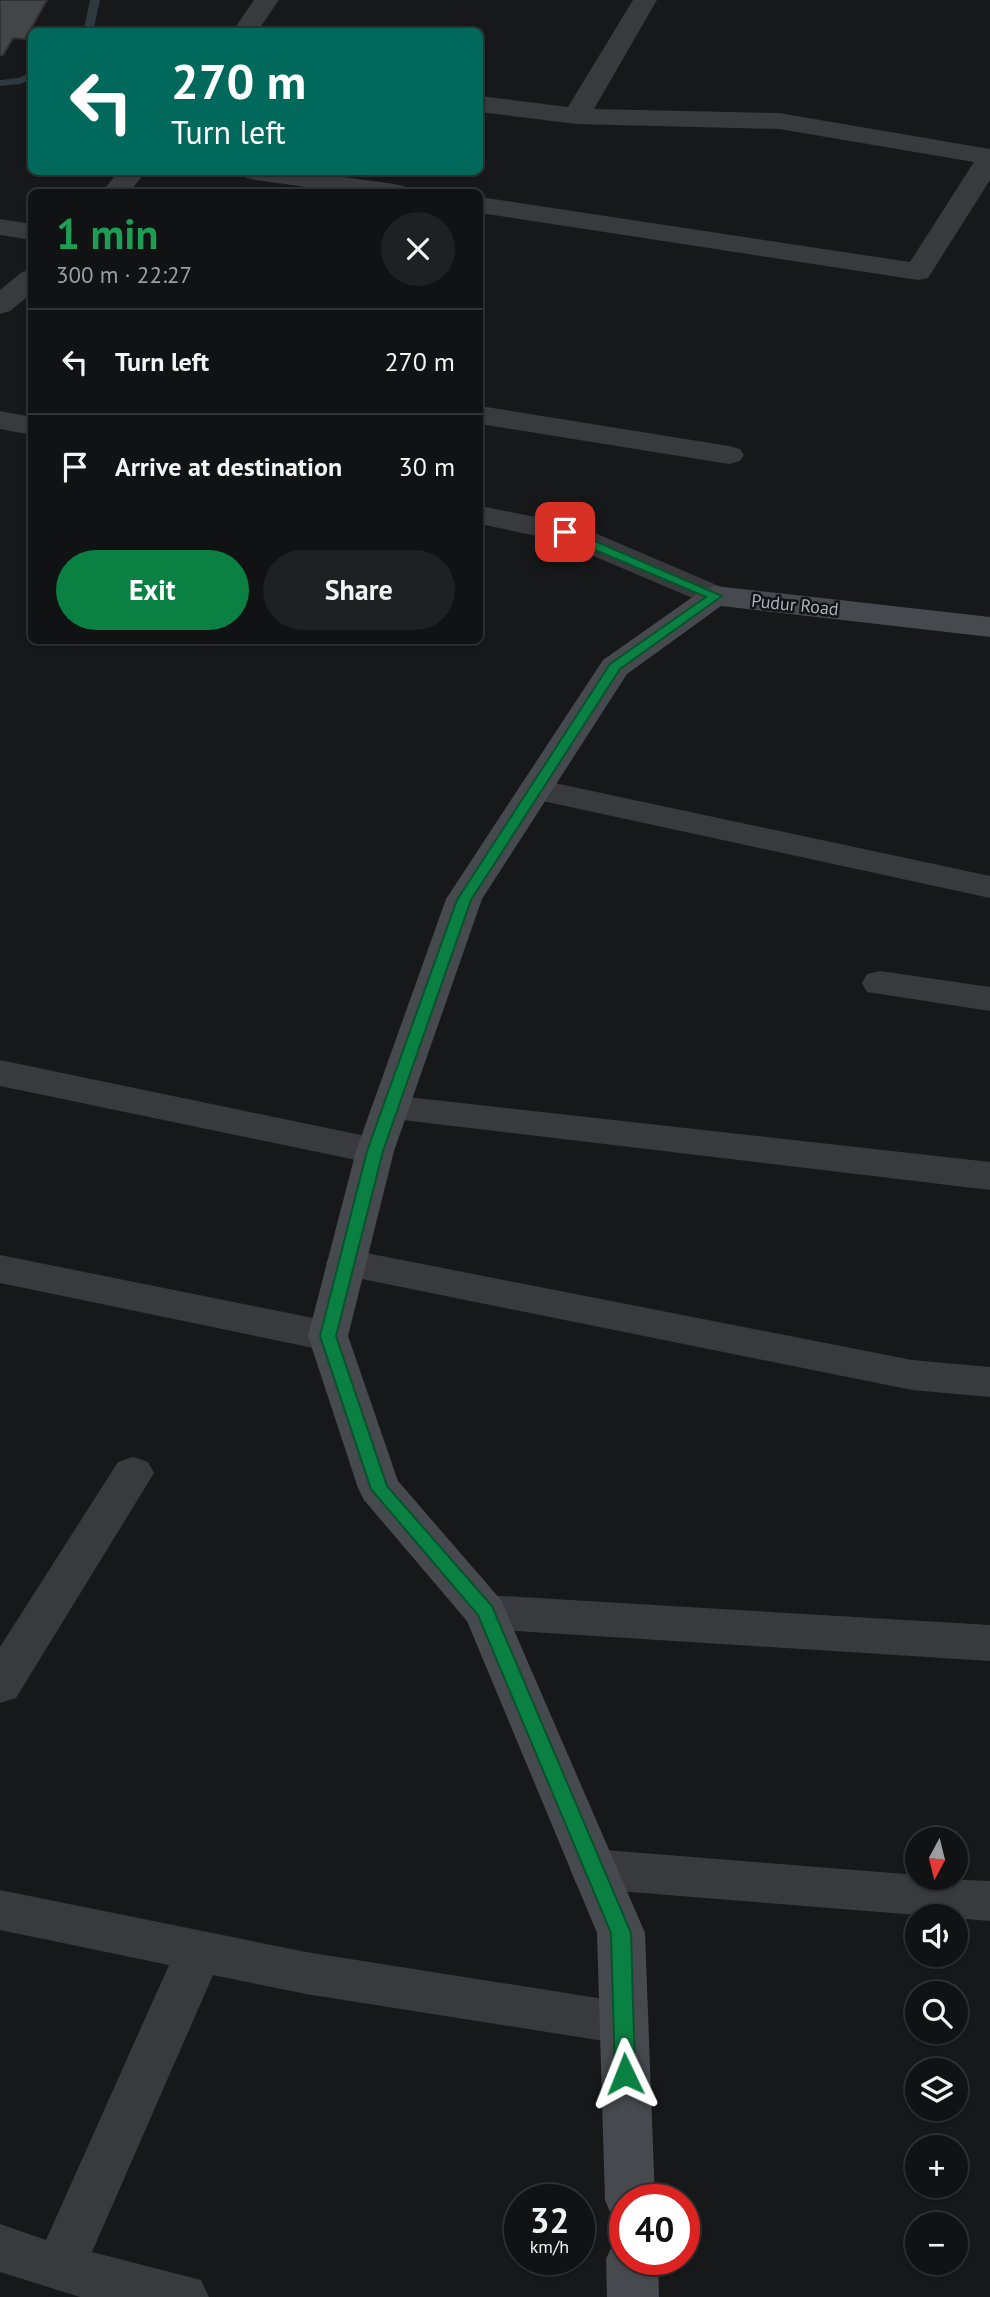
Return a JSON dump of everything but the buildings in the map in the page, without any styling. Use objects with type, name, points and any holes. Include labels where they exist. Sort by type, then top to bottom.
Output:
[{"type":"street","points":[[247,28],[267,0]]},
{"type":"street","points":[[576,116],[645,0]]},
{"type":"street","points":[[483,104],[576,116],[779,121],[990,158],[918,272],[489,207],[483,224]]},
{"type":"street","points":[[118,189],[129,175]]},
{"type":"street","points":[[277,175],[373,189]]},
{"type":"street","points":[[0,227],[28,231]]},
{"type":"street","points":[[0,305],[28,281]]},
{"type":"street","points":[[483,415],[729,455]]},
{"type":"street","points":[[0,420],[28,425]]},
{"type":"street","points":[[483,517],[565,532],[715,596]]},
{"type":"street","points":[[628,2184],[621,1933],[485,1612],[379,1489],[328,1336],[375,1151],[464,900],[615,667],[715,596]]},
{"type":"street","name":"Pudur Road","points":[[715,596],[990,627]]},
{"type":"street","points":[[536,790],[990,887]]},
{"type":"street","points":[[880,983],[990,999]]},
{"type":"street","points":[[0,1073],[375,1151]]},
{"type":"street","points":[[390,1108],[990,1176]]},
{"type":"street","points":[[346,1263],[912,1375],[990,1382]]},
{"type":"street","points":[[0,1269],[328,1336]]},
{"type":"street","points":[[0,1685],[133,1473]]},
{"type":"street","points":[[485,1612],[990,1643]]},
{"type":"street","points":[[593,1869],[990,1901]]},
{"type":"street","points":[[0,1910],[306,1973],[623,2023]]},
{"type":"street","points":[[59,2268],[199,1951]]},
{"type":"street","points":[[0,2248],[59,2268],[183,2297]]},
{"type":"street","points":[[632,2275],[633,2297]]},
{"type":"waterway","points":[[89,28],[95,0]]},
{"type":"waterway","points":[[0,83],[20,81],[28,77]]},
{"type":"route","points":[[565,532],[715,596],[615,667],[464,900],[375,1151],[328,1336],[379,1489],[485,1612],[621,1933],[625,2074]]}]
